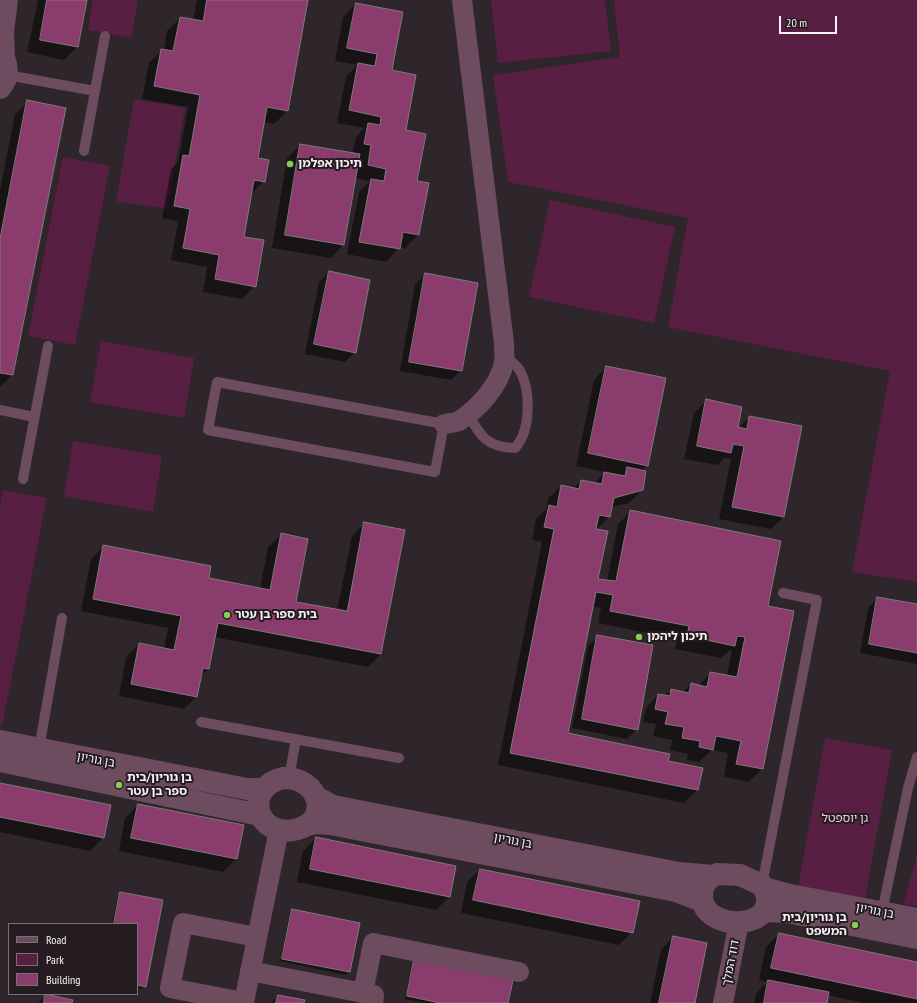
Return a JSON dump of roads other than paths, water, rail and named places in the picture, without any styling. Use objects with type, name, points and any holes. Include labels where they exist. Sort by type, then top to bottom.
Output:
[{"type":"street","points":[[3,68],[7,0]]},
{"type":"street","points":[[444,424],[458,422],[468,414],[490,391],[500,375],[504,356],[504,343],[462,0]]},
{"type":"street","name":"בן גוריון","points":[[0,741],[247,789],[264,789]]},
{"type":"street","name":"בן גוריון","points":[[0,761],[260,815]]},
{"type":"street","points":[[289,778],[305,782],[314,791],[318,806],[316,814],[306,825],[295,830],[279,830],[268,826],[260,815],[259,798],[264,789],[274,781],[289,778]]},
{"type":"street","name":"בן גוריון","points":[[316,797],[326,804],[348,809],[679,873],[713,876]]},
{"type":"street","name":"בן גוריון","points":[[306,825],[330,824],[676,891],[702,901]]},
{"type":"street","points":[[257,937],[183,923],[170,988],[244,1002],[279,830]]},
{"type":"street","points":[[725,874],[740,875],[763,886],[767,898],[764,911],[756,919],[739,922],[716,917],[704,908],[702,901],[703,888],[706,881],[713,876],[725,874]]},
{"type":"street","name":"בן גוריון","points":[[763,886],[790,895],[917,918]]},
{"type":"street","name":"בן גוריון","points":[[764,911],[787,912],[917,938]]},
{"type":"street","name":"דוד המלך","points":[[724,1003],[739,922]]},
{"type":"street","points":[[250,971],[368,998],[373,943],[519,972]]},
{"type":"lane","points":[[84,151],[105,36]]},
{"type":"lane","points":[[3,68],[95,92]]},
{"type":"lane","points":[[23,479],[48,346]]},
{"type":"lane","points":[[468,414],[481,435],[491,443],[504,448],[515,448],[520,443],[524,430],[529,398],[520,370],[504,356]]},
{"type":"lane","points":[[217,382],[444,424],[435,472],[208,430],[217,382]]},
{"type":"lane","points":[[0,410],[34,417]]},
{"type":"lane","points":[[763,886],[817,600],[783,593]]},
{"type":"lane","points":[[39,749],[62,618]]},
{"type":"lane","points":[[201,722],[399,758]]},
{"type":"lane","points":[[289,778],[296,739]]},
{"type":"lane","points":[[882,912],[917,757]]},
{"type":"place","name":"תיכון אפלמן","points":[[290,164]]},
{"type":"place","name":"בית ספר בן עטר","points":[[227,615]]},
{"type":"place","name":"תיכון ליהמן","points":[[639,637]]},
{"type":"place","name":"בן גוריון/בית ספר בן עטר","points":[[119,785]]},
{"type":"place","name":"בן גוריון/בית המשפט","points":[[855,925]]},
{"type":"park label","name":"גן יוספטל","points":[[845,819]]}]
